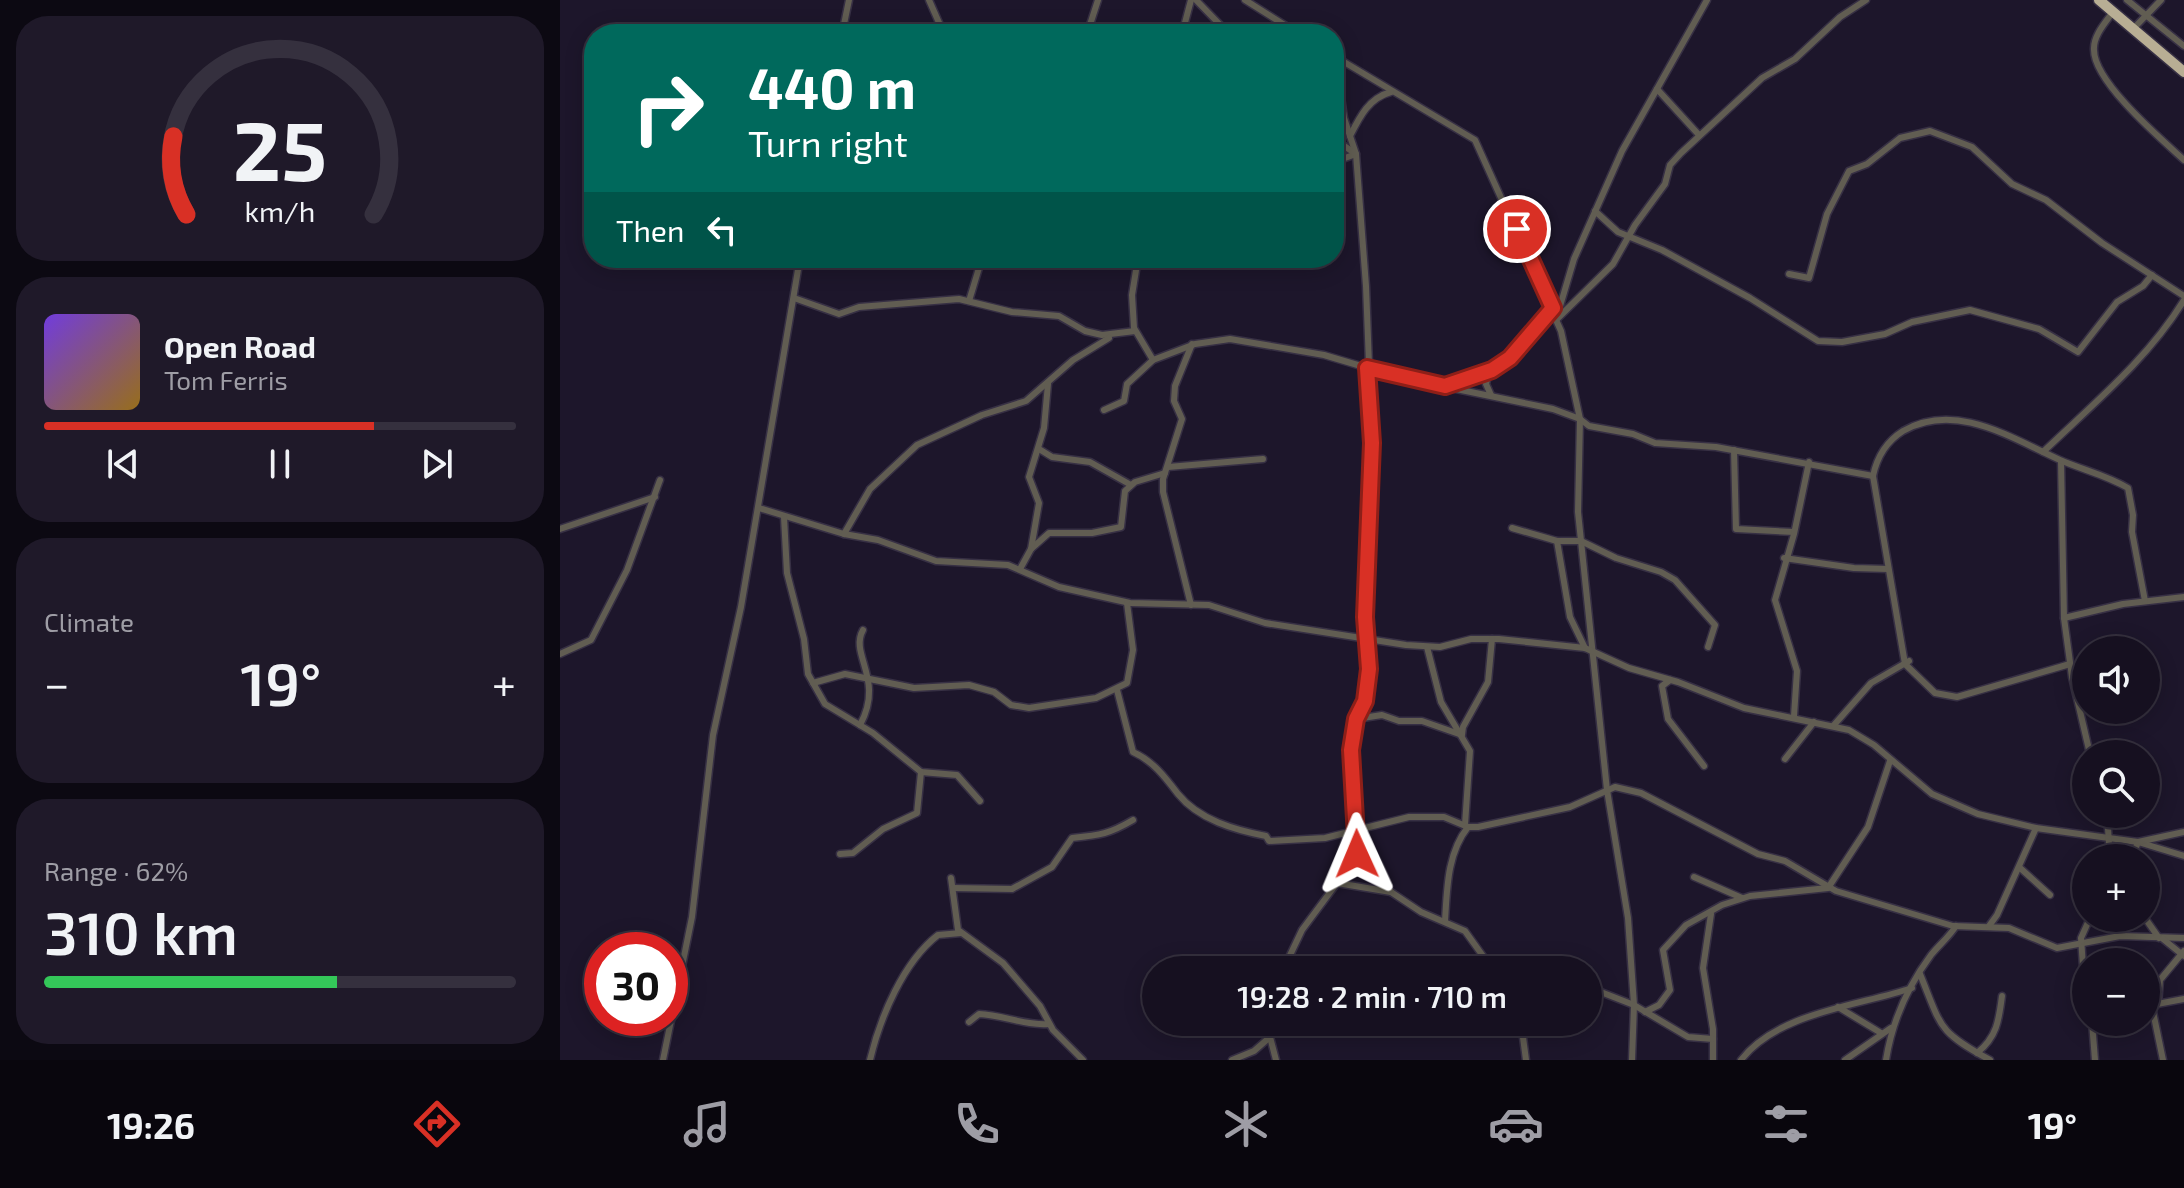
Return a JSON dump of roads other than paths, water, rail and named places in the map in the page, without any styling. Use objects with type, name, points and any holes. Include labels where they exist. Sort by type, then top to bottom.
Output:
[{"type":"highway","points":[[2099,0],[2184,72]]},
{"type":"street","points":[[844,24],[849,0]]},
{"type":"street","points":[[929,0],[940,24]]},
{"type":"street","points":[[1090,24],[1098,0]]},
{"type":"street","points":[[1186,24],[1194,0],[1219,24]]},
{"type":"street","points":[[1246,0],[1283,24]]},
{"type":"street","points":[[1557,319],[1574,259],[1622,151],[1707,0]]},
{"type":"street","points":[[1557,319],[1613,264],[1628,236],[1665,184],[1670,165],[1699,135],[1762,78],[1795,59],[1840,17],[1866,0]]},
{"type":"street","points":[[2127,0],[2184,46]]},
{"type":"street","points":[[2133,29],[2161,0]]},
{"type":"street","points":[[2113,12],[2097,36],[2095,58],[2111,84],[2147,126],[2184,160]]},
{"type":"street","points":[[1344,63],[1475,140],[1557,319],[1576,390],[1580,419],[1581,541],[1607,790],[1628,918],[1634,1005],[1632,1060]]},
{"type":"street","points":[[1657,89],[1699,135]]},
{"type":"street","points":[[1350,136],[1369,104],[1377,96],[1391,92]]},
{"type":"street","points":[[1290,956],[1302,930],[1337,883],[1355,844],[1357,830],[1351,750],[1356,719],[1367,689],[1365,617],[1372,443],[1366,286],[1356,154],[1344,106]]},
{"type":"street","points":[[1789,274],[1809,278],[1827,214],[1849,171],[1867,164],[1900,138],[1930,131],[1972,147],[2012,184],[2046,200],[2102,243],[2184,298],[2164,329],[2092,409],[2043,452]]},
{"type":"street","points":[[1344,146],[1356,154]]},
{"type":"street","points":[[1344,158],[1356,154]]},
{"type":"street","points":[[1595,211],[1628,236],[1662,250],[1750,298],[1818,341],[1842,342],[1885,334],[1912,322],[1970,310],[2039,329],[2078,352],[2117,302],[2143,286],[2152,275]]},
{"type":"street","points":[[663,1060],[692,917],[713,735],[759,508],[798,268]]},
{"type":"street","points":[[969,301],[979,268]]},
{"type":"street","points":[[1136,268],[1132,295],[1135,331],[1153,360]]},
{"type":"street","points":[[794,298],[839,314],[859,307],[969,301],[1012,312],[1059,316],[1085,331],[1111,336]]},
{"type":"street","points":[[1445,386],[1489,371],[1510,358],[1553,308]]},
{"type":"street","points":[[844,534],[870,489],[917,445],[982,415],[1026,401],[1073,360],[1111,336],[1135,331]]},
{"type":"street","points":[[1104,410],[1124,401],[1127,384],[1153,360],[1192,344],[1230,339],[1324,355],[1367,368],[1491,395],[1580,419],[1589,426],[1633,434],[1655,443],[1734,450],[1873,476]]},
{"type":"street","points":[[1191,605],[1163,492],[1182,419],[1174,401],[1175,386],[1192,344]]},
{"type":"street","points":[[1489,371],[1486,384],[1491,395]]},
{"type":"street","points":[[1020,569],[1031,549],[1039,503],[1029,477],[1039,449],[1048,384]]},
{"type":"street","points":[[2070,664],[1957,697],[1935,693],[1907,662],[1873,476],[1884,448],[1899,434],[1922,421],[1952,418],[1988,427],[2061,461],[2106,475],[2128,488],[2133,515],[2132,532],[2145,601]]},
{"type":"street","points":[[1039,449],[1052,457],[1090,462],[1131,485]]},
{"type":"street","points":[[1734,450],[1736,529],[1794,532]]},
{"type":"street","points":[[1031,549],[1049,533],[1092,533],[1121,527],[1122,499],[1131,485],[1167,470],[1263,459]]},
{"type":"street","points":[[2061,461],[2064,618],[2070,664],[2087,740]]},
{"type":"street","points":[[1794,716],[1797,671],[1775,600],[1809,462]]},
{"type":"street","points":[[560,654],[591,640],[627,570],[660,480]]},
{"type":"street","points":[[560,529],[655,497]]},
{"type":"street","points":[[759,508],[844,534],[878,540],[936,561],[986,561],[1020,569],[1059,587],[1127,603],[1222,608],[1265,623],[1427,647],[1492,639],[1585,648],[1629,668],[1744,708],[1834,725],[1862,737],[1915,782],[1947,802],[1978,814],[2036,828],[2138,842],[2184,856]]},
{"type":"street","points":[[784,517],[787,573],[804,639],[808,674],[825,704],[860,725],[921,772],[957,775],[980,801]]},
{"type":"street","points":[[1512,528],[1557,541],[1581,541],[1675,580],[1715,625],[1708,647]]},
{"type":"street","points":[[1557,541],[1570,617],[1585,648]]},
{"type":"street","points":[[1784,558],[1854,568],[1888,569]]},
{"type":"street","points":[[2064,618],[2145,601],[2184,597]]},
{"type":"street","points":[[813,683],[845,674],[868,676],[914,688],[982,687],[1011,705],[1029,708],[1080,702],[1117,690],[1127,683],[1133,650],[1127,603]]},
{"type":"street","points":[[860,725],[871,706],[868,676],[859,644],[863,630]]},
{"type":"street","points":[[1462,735],[1463,727],[1488,682],[1492,639]]},
{"type":"street","points":[[1427,647],[1441,702],[1470,751],[1467,826],[1460,837],[1451,868],[1445,921]]},
{"type":"street","points":[[1834,725],[1871,683],[1907,662]]},
{"type":"street","points":[[1670,680],[1662,686],[1668,719],[1704,766]]},
{"type":"street","points":[[1117,690],[1124,708],[1131,749],[1168,778],[1179,795],[1213,820],[1236,831],[1266,836],[1269,841],[1316,839],[1409,817],[1444,817],[1467,826],[1570,807],[1615,787],[1641,793],[1758,854],[1785,861],[1828,888],[1956,926],[2009,928],[2057,948],[2120,936],[2184,938]]},
{"type":"street","points":[[1356,719],[1382,715],[1399,721],[1422,721],[1462,735]]},
{"type":"street","points":[[1785,759],[1814,722]]},
{"type":"street","points":[[1828,888],[1868,827],[1880,801],[1890,761]]},
{"type":"street","points":[[840,854],[853,853],[883,829],[917,813],[921,772]]},
{"type":"street","points":[[953,888],[1012,889],[1052,867],[1072,838],[1101,836],[1119,830],[1133,820]]},
{"type":"street","points":[[1989,926],[2036,828]]},
{"type":"street","points":[[2109,828],[2111,844]]},
{"type":"street","points":[[2138,842],[2184,832]]},
{"type":"street","points":[[1355,844],[1361,861],[1391,892],[1465,931],[1483,956]]},
{"type":"street","points":[[2019,867],[2050,895]]},
{"type":"street","points":[[1694,877],[1743,898]]},
{"type":"street","points":[[951,878],[956,925],[961,933],[1003,963],[1040,1006],[1049,1024],[1083,1060]]},
{"type":"street","points":[[1337,883],[1391,892]]},
{"type":"street","points":[[1645,1012],[1659,1005],[1670,990],[1663,950],[1668,940],[1696,918],[1743,898],[1828,888]]},
{"type":"street","points":[[1711,914],[1703,968],[1713,1060]]},
{"type":"street","points":[[1886,1060],[1891,1028],[1920,974],[1956,926]]},
{"type":"street","points":[[2082,948],[2086,932]]},
{"type":"street","points":[[2156,932],[2183,954],[2160,980]]},
{"type":"street","points":[[870,1060],[895,991],[909,968],[938,935],[961,933]]},
{"type":"street","points":[[1920,974],[1941,1026],[1951,1039],[1990,1060]]},
{"type":"street","points":[[1741,1060],[1761,1041],[1838,1007],[1912,988]]},
{"type":"street","points":[[1602,992],[1634,1005],[1688,1037],[1713,1039]]},
{"type":"street","points":[[1977,1053],[1989,1043],[1998,1027],[2002,996]]},
{"type":"street","points":[[2160,1003],[2184,999]]},
{"type":"street","points":[[1838,1007],[1881,1033]]},
{"type":"street","points":[[969,1022],[979,1014],[1003,1015],[1035,1026],[1049,1024]]},
{"type":"street","points":[[1845,1060],[1891,1028]]},
{"type":"street","points":[[1523,1036],[1526,1060]]},
{"type":"street","points":[[2093,1036],[2095,1060]]},
{"type":"street","points":[[2160,1036],[2163,1060]]},
{"type":"street","points":[[1232,1060],[1254,1051],[1270,1037],[1276,1060]]}]
